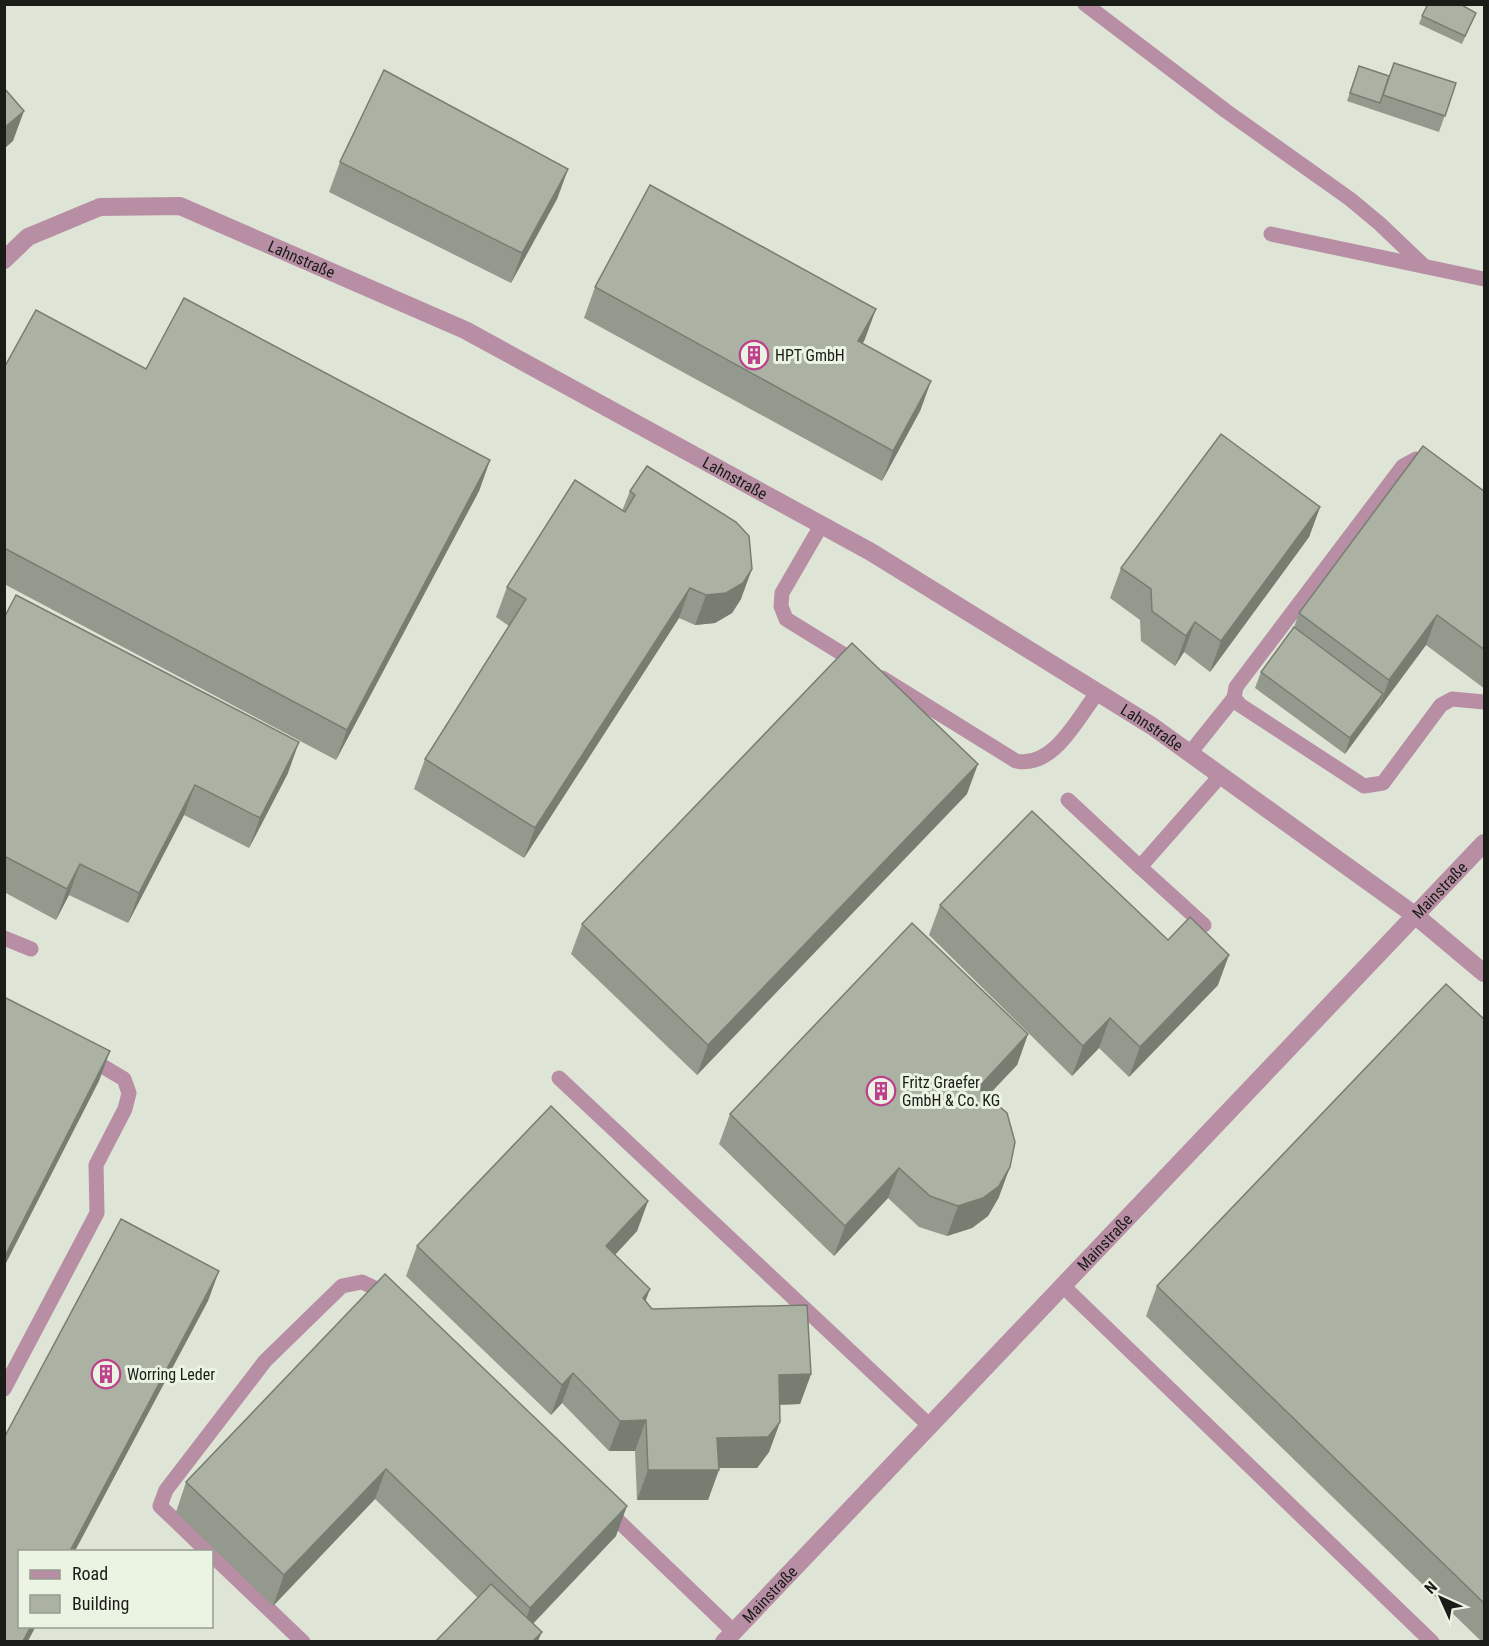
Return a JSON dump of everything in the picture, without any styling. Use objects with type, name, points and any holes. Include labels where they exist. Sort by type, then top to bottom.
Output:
[{"type":"street","name":"Lahnstraße","points":[[4,260],[28,237],[100,207],[180,206],[465,330],[871,552],[1098,692],[1190,753],[1416,916],[1485,973]]},
{"type":"street","name":"Mainstraße","points":[[728,1636],[1485,843]]},
{"type":"lane","points":[[1086,4],[1226,111],[1350,199],[1424,266]]},
{"type":"lane","points":[[1271,234],[1485,279]]},
{"type":"lane","points":[[1190,753],[1234,698],[1236,687],[1403,466],[1416,459],[1427,460],[1446,473]]},
{"type":"lane","points":[[822,525],[782,593],[781,606],[786,619],[1016,762],[1028,764],[1042,759],[1052,751],[1098,692]]},
{"type":"lane","points":[[1234,698],[1240,705],[1364,786],[1383,783],[1441,705],[1452,699],[1485,702]]},
{"type":"lane","points":[[1140,867],[1221,775]]},
{"type":"lane","points":[[1068,800],[1204,925]]},
{"type":"lane","points":[[4,938],[31,949]]},
{"type":"lane","points":[[4,1389],[97,1213],[96,1165],[125,1109],[129,1093],[124,1079],[75,1051]]},
{"type":"lane","points":[[559,1078],[930,1426]]},
{"type":"lane","points":[[207,1550],[160,1506],[166,1490],[265,1361],[342,1286],[362,1282],[377,1289],[394,1305]]},
{"type":"lane","points":[[1063,1286],[1432,1641]]},
{"type":"lane","points":[[600,1503],[728,1636]]},
{"type":"lane","points":[[213,1556],[303,1641]]},
{"type":"building","points":[[1428,4],[1460,4],[1476,13],[1465,36],[1422,16]]},
{"type":"building","points":[[1394,63],[1456,83],[1445,116],[1383,95]]},
{"type":"building","points":[[1359,66],[1389,76],[1380,103],[1350,93]]},
{"type":"building","points":[[384,70],[568,169],[522,253],[340,162]]},
{"type":"building","points":[[4,88],[24,111],[4,128]]},
{"type":"building","name":"HPT GmbH","points":[[650,185],[876,309],[858,341],[931,381],[893,451],[595,287]]},
{"type":"building","points":[[184,298],[490,460],[347,730],[4,548],[4,368],[36,310],[146,369]]},
{"type":"building","points":[[1221,434],[1320,507],[1221,641],[1195,622],[1186,636],[1152,611],[1151,589],[1121,568]]},
{"type":"building","points":[[1423,446],[1485,492],[1485,650],[1437,615],[1389,680],[1299,613]]},
{"type":"building","points":[[647,466],[736,522],[749,536],[752,569],[743,583],[726,593],[706,595],[690,588],[535,828],[425,759],[526,599],[507,587],[575,480],[625,512],[635,495],[630,491]]},
{"type":"building","points":[[16,595],[299,742],[260,818],[195,785],[139,893],[80,864],[67,889],[4,856],[4,618]]},
{"type":"building","points":[[1294,627],[1383,694],[1350,738],[1261,672]]},
{"type":"building","points":[[852,643],[978,764],[708,1045],[582,924]]},
{"type":"building","points":[[1032,811],[1168,940],[1190,917],[1229,955],[1140,1047],[1110,1018],[1083,1046],[940,905]]},
{"type":"building","name":"Fritz Graefer GmbH & Co. KG","points":[[912,923],[1028,1034],[978,1088],[1007,1113],[1015,1142],[1010,1167],[999,1186],[983,1198],[958,1206],[930,1196],[899,1168],[845,1226],[730,1114]]},
{"type":"building","points":[[1446,984],[1485,1020],[1485,1604],[1157,1286]]},
{"type":"building","points":[[4,997],[110,1051],[4,1258]]},
{"type":"building","points":[[551,1106],[648,1201],[606,1246],[650,1289],[643,1298],[652,1309],[807,1305],[811,1374],[779,1375],[780,1422],[768,1437],[717,1438],[719,1470],[648,1470],[646,1420],[620,1421],[573,1373],[562,1385],[417,1246]]},
{"type":"building","name":"Worring Leder","points":[[121,1219],[219,1271],[71,1550],[18,1550],[18,1628],[30,1628],[23,1641],[4,1641],[4,1438]]},
{"type":"building","points":[[385,1274],[627,1506],[530,1608],[386,1469],[284,1575],[186,1482]]},
{"type":"building","points":[[491,1584],[542,1632],[533,1641],[436,1641]]},
{"type":"place","name":"HPT GmbH","points":[[754,355]]},
{"type":"place","name":"Fritz Graefer GmbH & Co. KG","points":[[881,1091]]},
{"type":"place","name":"Worring Leder","points":[[106,1374]]}]
